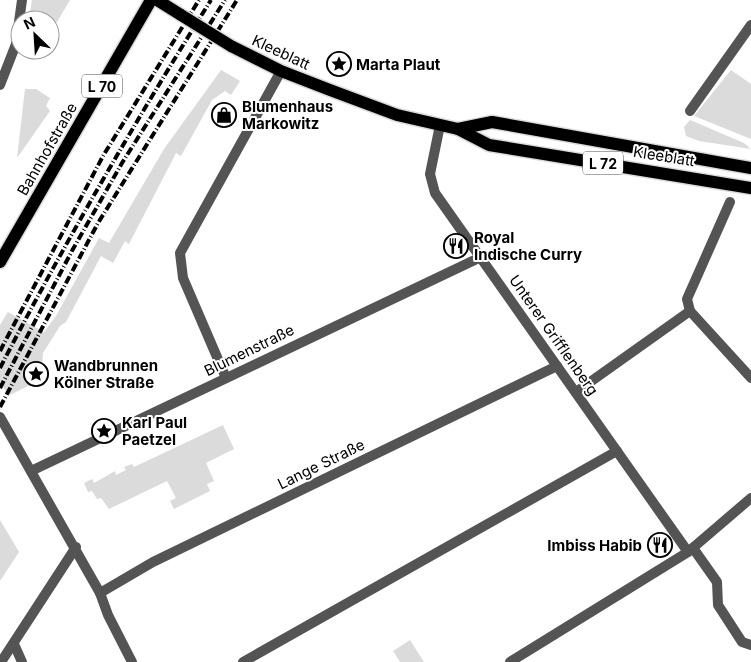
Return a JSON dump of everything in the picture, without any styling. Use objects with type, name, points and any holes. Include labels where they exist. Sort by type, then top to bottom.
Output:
[{"type":"main road","name":"Bahnhofstraße","points":[[0,262],[152,0]]},
{"type":"main road","name":"Kleeblatt","points":[[157,0],[232,46],[281,71],[379,109],[458,129],[489,145],[751,188]]},
{"type":"main road","name":"Kleeblatt","points":[[458,129],[492,122],[751,168]]},
{"type":"street","points":[[0,85],[16,44],[22,0]]},
{"type":"street","points":[[690,111],[751,25]]},
{"type":"street","points":[[226,378],[183,278],[180,253],[281,71]]},
{"type":"street","name":"Unterer Grifflenberg","points":[[440,125],[430,174],[435,193],[617,450],[717,582],[718,605],[742,642],[751,645]]},
{"type":"street","points":[[730,202],[687,299],[690,311],[751,378]]},
{"type":"street","name":"Blumenstraße","points":[[31,471],[481,256]]},
{"type":"street","points":[[576,392],[690,311]]},
{"type":"street","name":"Lange Straße","points":[[100,593],[153,562],[557,366]]},
{"type":"street","points":[[0,418],[76,547],[132,662]]},
{"type":"street","points":[[244,662],[617,450]]},
{"type":"street","points":[[510,662],[691,550],[751,498]]},
{"type":"street","points":[[1,662],[76,547]]},
{"type":"street","points":[[14,644],[22,662]]},
{"type":"shaded area","points":[[32,0],[70,0],[60,17],[60,10],[30,10]]},
{"type":"shaded area","points":[[221,70],[240,81],[231,95],[225,91],[212,100],[181,156],[176,153],[129,244],[125,241],[113,263],[101,256],[66,322],[60,326],[43,353],[42,368],[35,379],[30,385],[8,396],[0,381],[0,325],[8,312],[44,332],[56,316],[99,238],[109,243],[164,149]]},
{"type":"shaded area","points":[[731,70],[751,84],[751,139],[694,116]]},
{"type":"shaded area","points":[[25,89],[36,89],[50,98],[46,106],[50,111],[17,158]]},
{"type":"shaded area","points":[[690,120],[744,143],[751,149],[699,141],[686,136],[684,127]]},
{"type":"shaded area","points":[[223,425],[234,449],[206,463],[214,481],[207,484],[210,491],[174,509],[170,501],[176,498],[167,481],[109,509],[101,498],[97,499],[92,491],[88,492],[84,483],[92,479],[94,483],[115,471],[116,475],[126,470],[124,467],[132,464],[134,467]]},
{"type":"shaded area","points":[[0,520],[19,552],[0,581]]},
{"type":"shaded area","points":[[410,640],[424,662],[400,662],[393,651]]},
{"type":"railway","points":[[0,351],[103,156],[199,0]]},
{"type":"railway","points":[[0,368],[102,182],[211,0]]},
{"type":"railway","points":[[0,388],[73,249],[122,163],[225,0]]},
{"type":"railway","points":[[0,407],[98,223],[237,0]]},
{"type":"place","name":"Marta Plaut","points":[[339,64]]},
{"type":"place","name":"Blumenhaus Markowitz","points":[[224,115]]},
{"type":"place","name":"Royal Indische Curry","points":[[456,246]]},
{"type":"place","name":"Wandbrunnen Kölner Straße","points":[[36,374]]},
{"type":"place","name":"Karl Paul Paetzel","points":[[104,431]]},
{"type":"place","name":"Imbiss Habib","points":[[660,545]]}]
